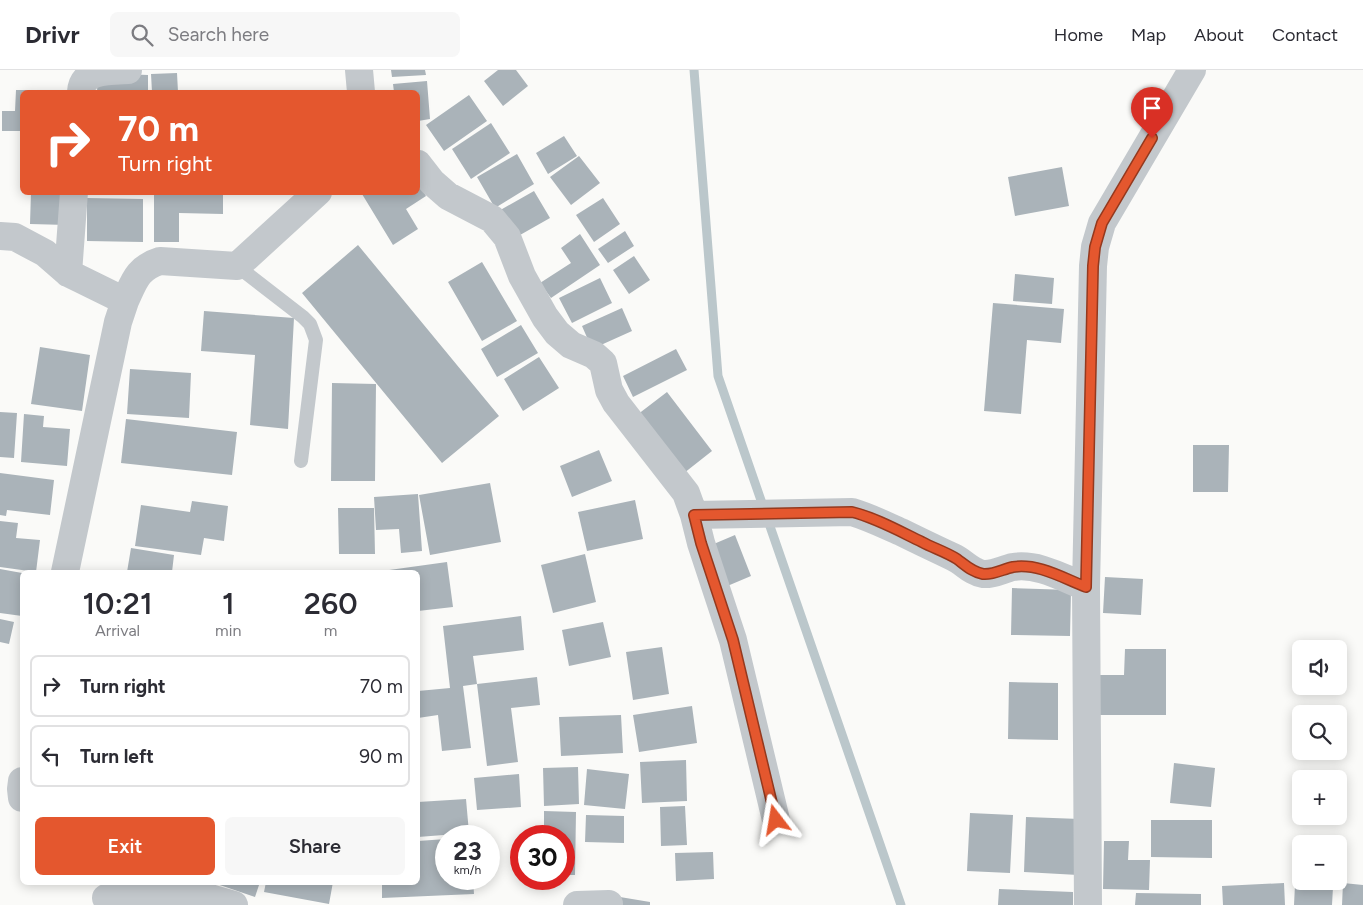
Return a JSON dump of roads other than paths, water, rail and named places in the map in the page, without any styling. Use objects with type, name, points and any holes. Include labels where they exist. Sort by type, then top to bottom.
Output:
[{"type":"street","points":[[80,90],[85,78],[91,73],[128,70]]},
{"type":"street","points":[[359,70],[361,90]]},
{"type":"street","points":[[1088,905],[1086,587],[1095,247],[1102,223],[1192,70]]},
{"type":"street","points":[[420,167],[432,182],[448,196],[492,219],[506,237],[522,276],[544,317],[570,345],[594,355],[603,363],[609,390],[616,403],[686,493],[733,640],[776,820]]},
{"type":"street","points":[[68,273],[74,195]]},
{"type":"street","points":[[66,570],[118,322],[125,301],[138,276],[149,265],[160,261],[237,266],[315,195]]},
{"type":"street","points":[[0,236],[15,237],[45,253],[68,273],[125,301]]},
{"type":"street","points":[[694,515],[852,512],[865,516],[956,559],[968,568],[983,574],[1028,566],[1086,587]]},
{"type":"street","points":[[102,895],[185,894],[203,896],[234,905]]},
{"type":"street","points":[[577,905],[610,904]]},
{"type":"lane","points":[[237,266],[304,316],[310,324],[316,340],[301,461]]},
{"type":"waterway","points":[[694,70],[718,376],[901,905]]}]
